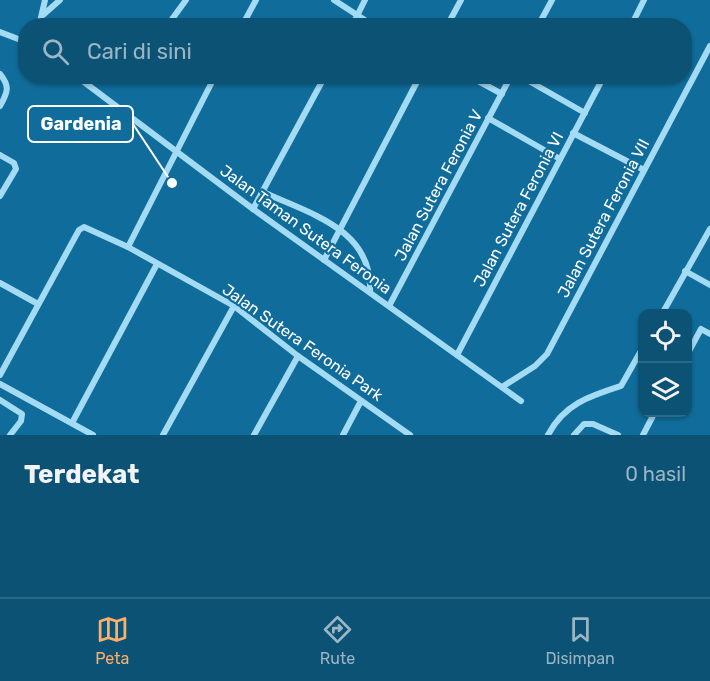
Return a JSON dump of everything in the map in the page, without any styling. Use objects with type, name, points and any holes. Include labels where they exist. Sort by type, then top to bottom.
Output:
[{"type":"street","points":[[42,18],[45,0]]},
{"type":"street","points":[[43,15],[60,0]]},
{"type":"street","points":[[173,18],[186,0]]},
{"type":"street","points":[[246,18],[256,0]]},
{"type":"street","points":[[334,0],[360,18]]},
{"type":"street","points":[[357,16],[365,0]]},
{"type":"street","points":[[451,18],[461,0]]},
{"type":"street","points":[[542,18],[552,0]]},
{"type":"street","points":[[635,18],[644,0]]},
{"type":"street","points":[[0,32],[18,39]]},
{"type":"street","name":"Jalan Sutera Feronia VII","points":[[692,80],[710,46]]},
{"type":"street","points":[[0,74],[8,88],[0,106]]},
{"type":"street","name":"Jalan Taman Sutera Feronia","points":[[87,84],[253,209],[521,401]]},
{"type":"street","points":[[128,247],[211,84]]},
{"type":"street","points":[[253,209],[320,84]]},
{"type":"street","points":[[324,260],[416,84]]},
{"type":"street","points":[[484,84],[502,94]]},
{"type":"street","name":"Jalan Sutera Feronia V","points":[[389,306],[507,84]]},
{"type":"street","points":[[534,84],[585,113]]},
{"type":"street","name":"Jalan Sutera Feronia VI","points":[[457,355],[600,84]]},
{"type":"street","name":"Jalan Sutera Feronia VII","points":[[502,387],[535,366],[546,354],[690,84]]},
{"type":"street","points":[[488,118],[560,159]]},
{"type":"street","points":[[573,134],[644,170]]},
{"type":"street","points":[[0,155],[14,163],[16,168],[0,196]]},
{"type":"street","points":[[263,192],[340,228],[368,265],[369,292]]},
{"type":"street","name":"Jalan Sutera Feronia Park","points":[[38,304],[81,228],[128,247],[234,306],[298,356],[410,435]]},
{"type":"street","points":[[665,309],[710,229]]},
{"type":"street","points":[[72,423],[157,264]]},
{"type":"street","points":[[685,271],[710,285]]},
{"type":"street","points":[[0,284],[38,304],[0,375]]},
{"type":"street","points":[[164,435],[234,306]]},
{"type":"street","points":[[692,344],[701,329],[710,334]]},
{"type":"street","points":[[254,435],[298,356]]},
{"type":"street","points":[[548,435],[563,413],[584,398],[621,386],[638,356]]},
{"type":"street","points":[[0,384],[93,435]]},
{"type":"street","points":[[0,400],[22,414],[21,421],[10,435]]},
{"type":"street","points":[[343,435],[361,401]]},
{"type":"street","points":[[642,435],[652,417]]},
{"type":"street","points":[[574,435],[584,424],[593,424],[618,435]]},
{"type":"place","name":"Gardenia","points":[[172,183]]}]
